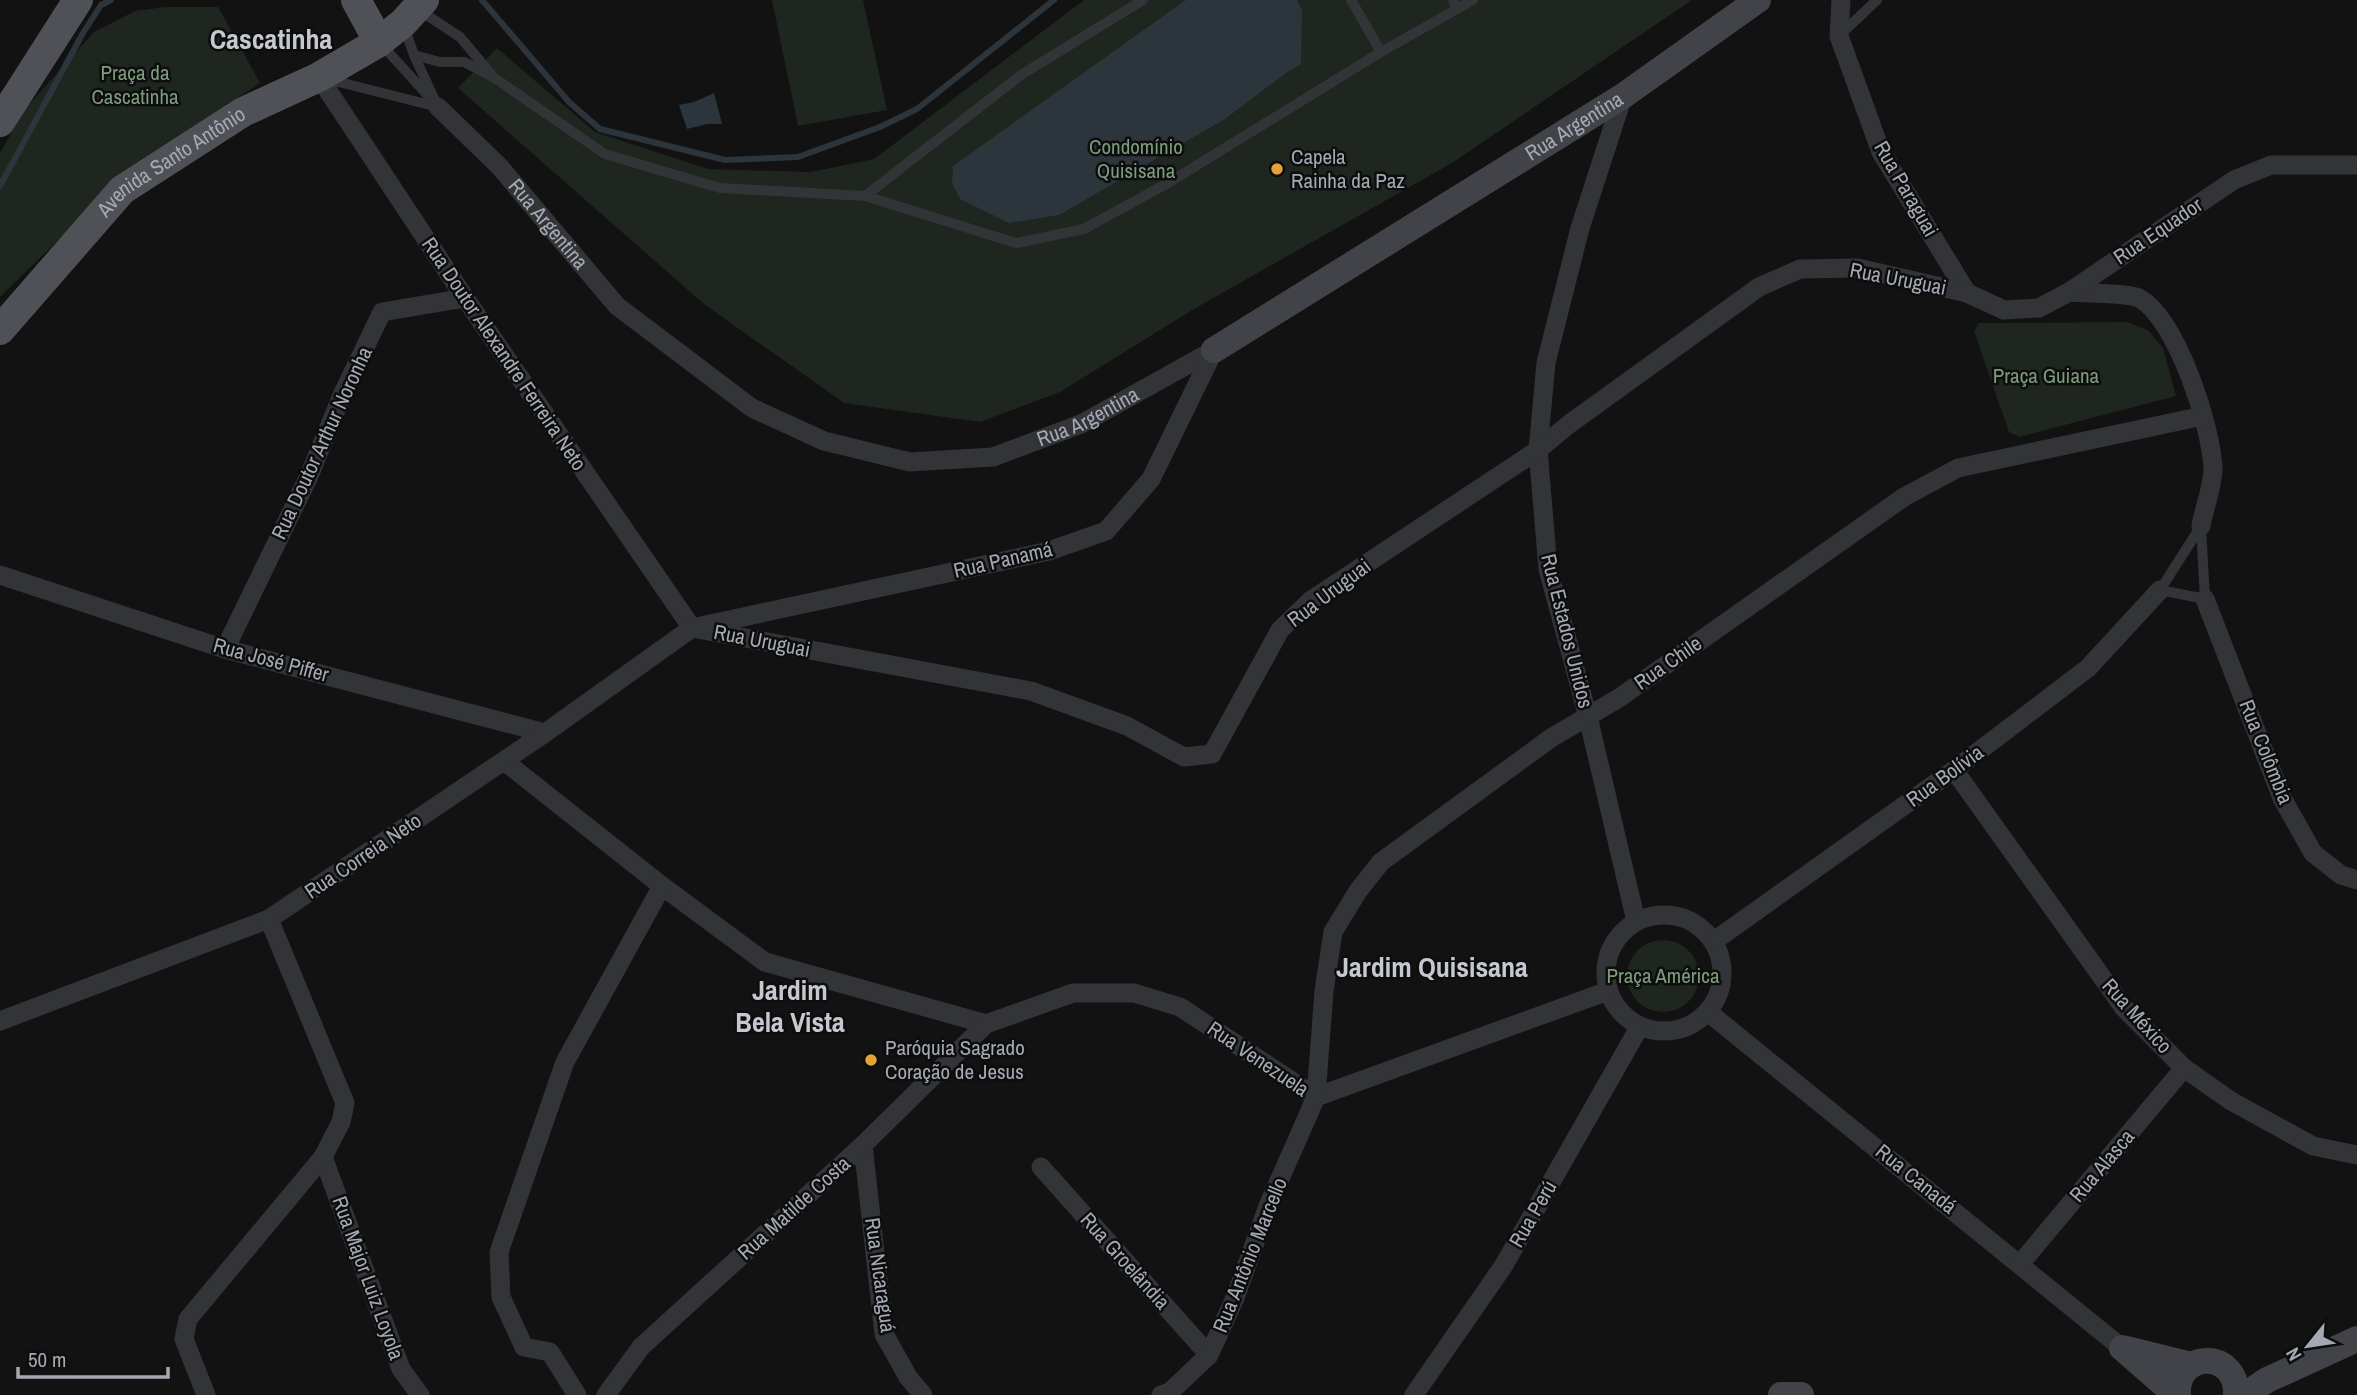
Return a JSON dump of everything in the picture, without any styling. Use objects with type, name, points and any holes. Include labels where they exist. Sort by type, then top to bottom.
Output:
[{"type":"main road","points":[[0,122],[78,0]]},
{"type":"main road","points":[[356,0],[379,42]]},
{"type":"main road","name":"Avenida Santo Antônio","points":[[0,330],[122,190],[243,112],[319,77],[379,42],[414,10]]},
{"type":"street","name":"Rua Argentina","points":[[438,107],[499,166],[617,306],[752,408],[824,441],[910,461],[993,457],[1081,424],[1214,350],[1623,96],[1758,0]]},
{"type":"street","name":"Rua Paraguai","points":[[1841,0],[1839,36],[1881,152],[1967,293]]},
{"type":"street","name":"Rua Doutor Alexandre Ferreira Neto","points":[[319,77],[465,298],[692,628]]},
{"type":"street","name":"Rua Estados Unidos","points":[[1623,96],[1580,228],[1546,363],[1538,450],[1548,569],[1588,717],[1636,920]]},
{"type":"street","name":"Rua Equador","points":[[1967,293],[2004,310],[2039,308],[2069,292],[2234,180],[2271,164],[2357,165]]},
{"type":"street","name":"Rua Uruguai","points":[[692,628],[1031,691],[1128,726],[1184,757],[1212,754],[1280,630],[1310,601],[1538,450],[1568,425],[1759,287],[1800,269],[1858,268],[1967,293]]},
{"type":"street","points":[[2069,292],[2137,297],[2162,318],[2182,355],[2203,416],[2213,469],[2201,526]]},
{"type":"street","name":"Rua Doutor Arthur Noronha","points":[[225,649],[309,476],[343,393],[382,312],[465,298]]},
{"type":"street","name":"Rua Panamá","points":[[692,628],[1049,551],[1106,531],[1151,479],[1214,350]]},
{"type":"street","name":"Rua Chile","points":[[1316,1097],[1324,991],[1333,932],[1358,891],[1381,862],[1551,738],[1619,698],[1904,497],[1958,468],[2203,416]]},
{"type":"street","name":"Rua José Piffer","points":[[0,575],[225,649],[545,733]]},
{"type":"street","name":"Rua Bolívia","points":[[1714,942],[1954,770],[2088,668],[2160,590]]},
{"type":"street","name":"Rua Colômbia","points":[[2205,599],[2282,798],[2313,853],[2341,876],[2357,880]]},
{"type":"street","name":"Rua Correia Neto","points":[[0,1021],[269,919],[545,733],[692,628]]},
{"type":"street","points":[[504,761],[662,886],[765,962],[986,1024]]},
{"type":"street","name":"Rua México","points":[[1954,770],[2123,1008],[2185,1068],[2231,1101],[2313,1146],[2357,1155]]},
{"type":"street","points":[[577,1395],[550,1352],[524,1347],[501,1297],[499,1252],[565,1062],[662,886]]},
{"type":"street","points":[[1671,914],[1702,928],[1714,942],[1721,959],[1723,978],[1718,996],[1708,1012],[1694,1024],[1676,1030],[1658,1031],[1640,1026],[1626,1018],[1615,1006],[1605,975],[1607,958],[1613,943],[1623,930],[1636,920],[1671,914]]},
{"type":"street","points":[[205,1395],[184,1339],[188,1319],[323,1157],[341,1122],[345,1103],[269,919]]},
{"type":"street","name":"Rua Venezuela","points":[[986,1024],[1073,993],[1134,993],[1180,1007],[1316,1097],[1608,991]]},
{"type":"street","name":"Rua Canadá","points":[[1708,1012],[2122,1348]]},
{"type":"street","name":"Rua Matilde Costa","points":[[606,1395],[641,1347],[863,1144],[986,1024]]},
{"type":"street","name":"Rua Perú","points":[[1414,1395],[1504,1265],[1640,1026]]},
{"type":"street","name":"Rua Alasca","points":[[2020,1264],[2185,1068]]},
{"type":"street","name":"Rua Antônio Marcello","points":[[1161,1395],[1171,1392],[1209,1355],[1235,1298],[1268,1206],[1316,1097]]},
{"type":"street","name":"Rua Nicaraguá","points":[[863,1144],[884,1334],[908,1377],[923,1395]]},
{"type":"street","name":"Rua Major Luiz Loyola","points":[[323,1157],[401,1369],[420,1395]]},
{"type":"street","name":"Rua Groelândia","points":[[1041,1167],[1209,1355]]},
{"type":"street","points":[[2245,1395],[2267,1380],[2357,1339]]},
{"type":"street","points":[[2122,1348],[2192,1364],[2210,1360],[2267,1380]]},
{"type":"street","points":[[2122,1348],[2177,1395]]},
{"type":"street","points":[[2177,1395],[2180,1378],[2192,1364]]},
{"type":"street","points":[[2226,1367],[2236,1384],[2236,1395]]},
{"type":"street","points":[[1781,1395],[1801,1395]]},
{"type":"lane","points":[[864,196],[1021,75],[1143,0]]},
{"type":"lane","points":[[1351,0],[1381,52]]},
{"type":"lane","points":[[414,55],[440,62],[464,62],[493,77],[605,153],[720,188],[864,196],[1016,243],[1084,229],[1241,140],[1455,4],[1473,0]]},
{"type":"lane","points":[[1839,36],[1877,0]]},
{"type":"lane","name":"Rua Argentina","points":[[414,10],[414,55],[438,107]]},
{"type":"lane","points":[[414,10],[460,37],[493,77]]},
{"type":"lane","name":"Rua Argentina","points":[[379,42],[438,107]]},
{"type":"lane","name":"Rua Argentina","points":[[319,77],[438,107]]},
{"type":"lane","points":[[2201,526],[2205,599],[2160,590],[2201,526]]},
{"type":"green space","points":[[772,0],[863,0],[887,110],[798,126]]},
{"type":"green space","name":"Condomínio Quisisana","points":[[1084,0],[1692,0],[1452,163],[1194,309],[1060,392],[980,422],[844,403],[704,304],[458,88],[497,48],[595,132],[708,169],[811,172],[874,159]]},
{"type":"green space","name":"Praça da Cascatinha","points":[[165,7],[218,7],[260,83],[133,167],[0,297],[0,153],[24,110],[94,32],[135,11]]},
{"type":"green space","name":"Praça Guiana","points":[[2127,322],[2149,331],[2163,348],[2176,396],[2019,437],[2009,432],[1974,331],[1979,323]]},
{"type":"green space","name":"Praça América","points":[[1663,940],[1677,943],[1689,950],[1696,962],[1699,976],[1696,990],[1689,1002],[1677,1009],[1663,1012],[1649,1009],[1637,1002],[1630,990],[1627,976],[1630,962],[1637,950],[1649,943]]},
{"type":"shaded area","points":[[1186,0],[1297,0],[1302,10],[1301,64],[1225,119],[1059,215],[1009,223],[960,199],[952,183],[953,166]]},
{"type":"shaded area","points":[[714,93],[722,124],[707,124],[687,129],[679,105]]},
{"type":"waterway","points":[[0,186],[83,33],[101,5],[111,0]]},
{"type":"waterway","points":[[482,0],[569,102],[600,129],[725,160],[798,157],[880,127],[917,109],[1054,0]]},
{"type":"place","name":"Capela Rainha da Paz","points":[[1277,169]]},
{"type":"place","name":"Paróquia Sagrado Coração de Jesus","points":[[871,1060]]},
{"type":"district","name":"Cascatinha","points":[[271,39]]},
{"type":"district","name":"Jardim Quisisana","points":[[1432,967]]},
{"type":"district","name":"Jardim Bela Vista","points":[[790,1006]]}]
